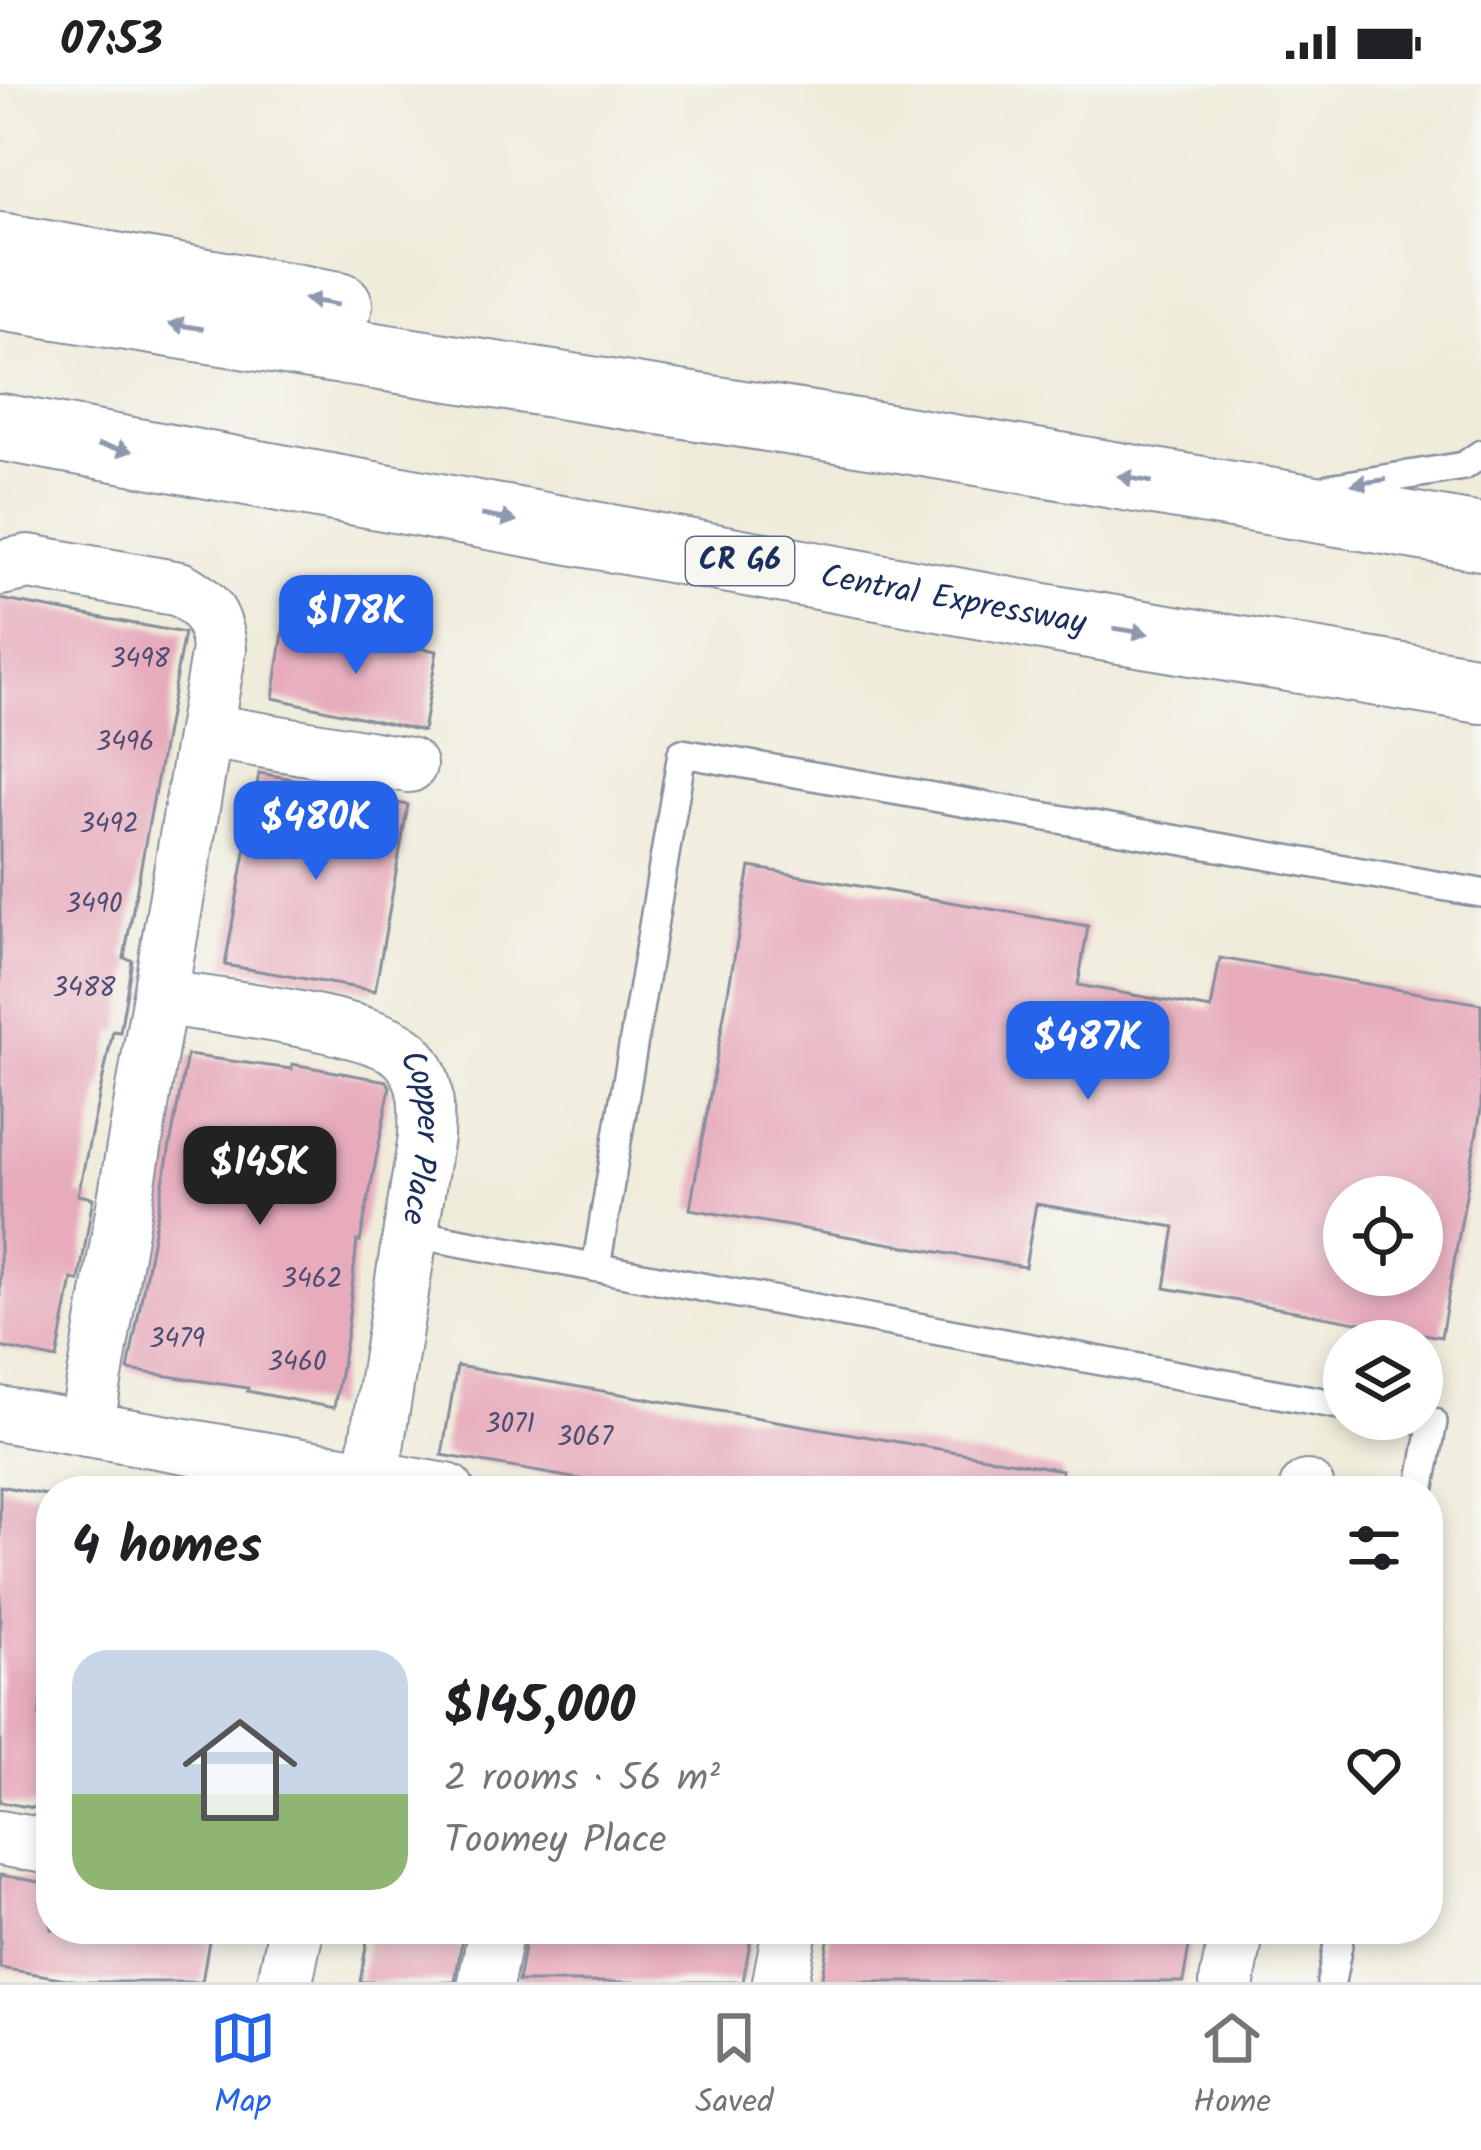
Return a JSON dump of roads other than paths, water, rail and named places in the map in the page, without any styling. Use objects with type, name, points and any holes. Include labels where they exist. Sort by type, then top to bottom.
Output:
[{"type":"highway","points":[[0,246],[715,371],[882,436]]},
{"type":"highway","points":[[0,297],[882,436],[1481,537]]},
{"type":"highway","name":"Central Expressway","points":[[0,427],[1036,615],[1481,689]]},
{"type":"street","points":[[0,568],[29,562],[180,589],[201,600],[217,629],[219,649],[86,1429]]},
{"type":"street","points":[[207,731],[410,766]]},
{"type":"street","name":"Copper Place","points":[[160,997],[368,1033],[409,1057],[421,1077],[428,1105],[371,1476]]},
{"type":"street","points":[[0,1414],[329,1476]]},
{"type":"street","points":[[0,1838],[36,1844]]},
{"type":"street","points":[[285,1982],[293,1944]]},
{"type":"street","points":[[486,1982],[493,1944]]},
{"type":"street","points":[[780,1982],[787,1944]]},
{"type":"street","points":[[1227,1982],[1234,1944]]},
{"type":"lane","points":[[1250,499],[1441,471],[1464,466],[1481,454]]},
{"type":"lane","points":[[596,1267],[682,753],[1481,892]]},
{"type":"lane","points":[[410,1233],[1323,1402]]},
{"type":"lane","points":[[1423,1476],[1430,1440]]},
{"type":"lane","points":[[1331,1982],[1337,1944]]}]
